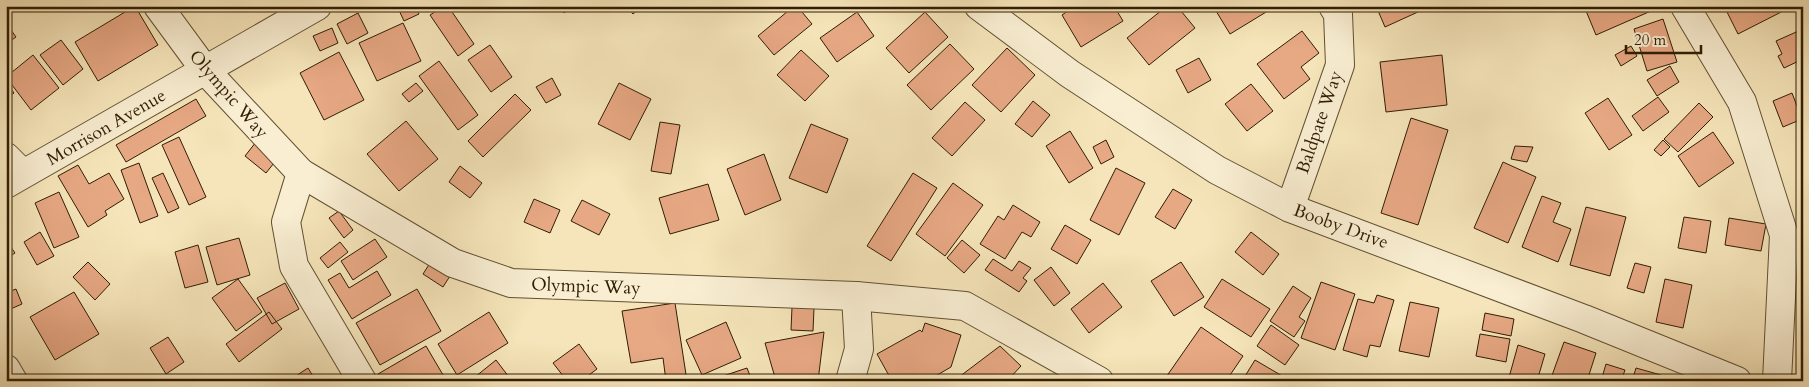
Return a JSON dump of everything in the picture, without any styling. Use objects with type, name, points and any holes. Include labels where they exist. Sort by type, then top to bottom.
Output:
[{"type":"street","name":"Olympic Way","points":[[158,6],[205,70],[301,173],[453,263],[512,283],[856,296],[965,306],[1099,381]]},
{"type":"street","name":"Morrison Avenue","points":[[12,171],[205,70],[317,6]]},
{"type":"street","name":"Booby Drive","points":[[979,6],[1070,74],[1217,170],[1290,208],[1584,319],[1737,381]]},
{"type":"street","name":"Baldpate Way","points":[[1290,208],[1340,65],[1338,14],[1333,6]]},
{"type":"street","points":[[1686,6],[1742,102],[1793,232],[1777,381]]},
{"type":"street","points":[[301,173],[286,222],[294,266],[362,381]]},
{"type":"street","points":[[850,381],[859,348],[856,296]]},
{"type":"street","points":[[6,370],[13,381]]},
{"type":"building","points":[[135,6],[158,45],[98,81],[75,42]]},
{"type":"building","points":[[397,6],[415,6],[419,14],[404,21]]},
{"type":"building","points":[[444,6],[448,6],[474,44],[458,56],[430,15]]},
{"type":"building","points":[[559,6],[572,6],[564,13]]},
{"type":"building","points":[[626,6],[642,6],[633,14]]},
{"type":"building","points":[[794,6],[797,6],[812,24],[774,55],[758,36]]},
{"type":"building","points":[[1075,6],[1114,6],[1123,21],[1081,47],[1062,15]]},
{"type":"building","points":[[1167,6],[1177,6],[1195,28],[1149,65],[1127,38]]},
{"type":"building","points":[[1213,6],[1276,6],[1230,34]]},
{"type":"building","points":[[1376,6],[1431,6],[1385,27]]},
{"type":"building","points":[[1584,6],[1649,6],[1651,11],[1596,35]]},
{"type":"building","points":[[1724,6],[1793,6],[1738,34]]},
{"type":"building","points":[[857,12],[874,36],[837,62],[820,38]]},
{"type":"building","points":[[925,12],[948,37],[909,73],[886,48]]},
{"type":"building","points":[[358,13],[368,33],[347,44],[337,24]]},
{"type":"building","points":[[1663,19],[1677,62],[1647,71],[1634,29]]},
{"type":"building","points":[[6,23],[16,37],[6,44]]},
{"type":"building","points":[[403,23],[421,61],[377,81],[359,43]]},
{"type":"building","points":[[332,28],[338,43],[320,51],[313,36]]},
{"type":"building","points":[[1803,29],[1803,59],[1784,68],[1778,56],[1782,54],[1776,41]]},
{"type":"building","points":[[1302,31],[1319,53],[1301,67],[1310,79],[1284,99],[1257,64]]},
{"type":"building","points":[[61,40],[83,69],[63,85],[40,55]]},
{"type":"building","points":[[950,44],[974,69],[931,110],[907,85]]},
{"type":"building","points":[[490,45],[512,77],[491,92],[468,60]]},
{"type":"building","points":[[1631,46],[1637,56],[1621,66],[1615,55]]},
{"type":"building","points":[[1007,48],[1035,75],[1001,112],[972,85]]},
{"type":"building","points":[[801,50],[829,76],[805,101],[777,75]]},
{"type":"building","points":[[339,52],[364,100],[324,120],[300,73]]},
{"type":"building","points":[[33,55],[59,88],[31,110],[6,77]]},
{"type":"building","points":[[1442,55],[1447,105],[1386,112],[1380,62]]},
{"type":"building","points":[[1199,58],[1211,80],[1188,93],[1176,70]]},
{"type":"building","points":[[439,61],[478,115],[458,130],[419,76]]},
{"type":"building","points":[[1670,66],[1679,82],[1657,96],[1647,80]]},
{"type":"building","points":[[552,78],[561,95],[546,103],[536,87]]},
{"type":"building","points":[[6,82],[14,93],[6,99]]},
{"type":"building","points":[[416,83],[423,91],[409,102],[402,94]]},
{"type":"building","points":[[619,83],[651,99],[630,140],[598,124]]},
{"type":"building","points":[[1251,84],[1273,111],[1247,131],[1225,104]]},
{"type":"building","points":[[1792,93],[1802,119],[1783,127],[1773,101]]},
{"type":"building","points":[[515,94],[531,110],[483,157],[468,141]]},
{"type":"building","points":[[1658,97],[1669,112],[1643,131],[1632,116]]},
{"type":"building","points":[[1608,98],[1632,135],[1609,150],[1585,113]]},
{"type":"building","points":[[196,99],[206,116],[126,162],[116,145]]},
{"type":"building","points":[[1033,101],[1050,115],[1032,137],[1015,124]]},
{"type":"building","points":[[965,102],[985,120],[952,156],[932,138]]},
{"type":"building","points":[[1699,103],[1713,117],[1678,152],[1664,139]]},
{"type":"building","points":[[1411,118],[1448,130],[1418,225],[1381,213]]},
{"type":"building","points":[[406,121],[438,159],[399,191],[367,154]]},
{"type":"building","points":[[660,122],[680,125],[671,174],[651,171]]},
{"type":"building","points":[[811,124],[848,139],[827,193],[789,178]]},
{"type":"building","points":[[1070,131],[1093,168],[1069,183],[1046,146]]},
{"type":"building","points":[[1713,132],[1734,163],[1699,187],[1678,156]]},
{"type":"building","points":[[179,137],[206,197],[189,205],[162,145]]},
{"type":"building","points":[[1106,140],[1114,157],[1101,164],[1093,147]]},
{"type":"building","points":[[1663,140],[1670,147],[1661,156],[1654,150]]},
{"type":"building","points":[[256,142],[278,158],[266,173],[245,156]]},
{"type":"building","points":[[1515,146],[1533,147],[1527,162],[1511,159]]},
{"type":"building","points":[[764,154],[781,200],[745,215],[727,169]]},
{"type":"building","points":[[1503,162],[1536,177],[1508,243],[1474,228]]},
{"type":"building","points":[[139,163],[158,216],[140,223],[121,170]]},
{"type":"building","points":[[78,165],[89,184],[109,173],[124,199],[105,211],[107,215],[88,227],[58,176]]},
{"type":"building","points":[[460,166],[482,183],[470,198],[449,182]]},
{"type":"building","points":[[1116,168],[1145,183],[1119,235],[1090,220]]},
{"type":"building","points":[[163,173],[179,208],[168,213],[152,178]]},
{"type":"building","points":[[913,173],[937,188],[891,261],[867,246]]},
{"type":"building","points":[[953,183],[983,205],[945,256],[916,234]]},
{"type":"building","points":[[708,184],[719,220],[670,234],[659,198]]},
{"type":"building","points":[[1173,189],[1192,200],[1175,229],[1155,217]]},
{"type":"building","points":[[59,192],[79,237],[54,248],[35,203]]},
{"type":"building","points":[[1542,196],[1561,203],[1553,222],[1571,229],[1558,262],[1522,247]]},
{"type":"building","points":[[534,199],[560,210],[550,233],[524,222]]},
{"type":"building","points":[[582,200],[610,214],[599,235],[571,221]]},
{"type":"building","points":[[1013,205],[1040,222],[1031,237],[1022,232],[1005,259],[980,244],[998,216],[1004,220]]},
{"type":"building","points":[[1586,207],[1626,217],[1610,276],[1570,265]]},
{"type":"building","points":[[339,211],[353,230],[344,238],[329,218]]},
{"type":"building","points":[[1684,217],[1711,221],[1706,253],[1678,248]]},
{"type":"building","points":[[1729,218],[1766,224],[1761,251],[1725,245]]},
{"type":"building","points":[[1065,225],[1091,240],[1077,264],[1051,249]]},
{"type":"building","points":[[40,232],[54,256],[37,265],[24,242]]},
{"type":"building","points":[[1251,232],[1279,254],[1263,275],[1235,252]]},
{"type":"building","points":[[239,238],[250,275],[217,285],[206,247]]},
{"type":"building","points":[[375,239],[387,257],[353,280],[341,261]]},
{"type":"building","points":[[6,240],[15,253],[6,259]]},
{"type":"building","points":[[962,240],[980,255],[964,273],[947,258]]},
{"type":"building","points":[[340,242],[348,252],[328,268],[320,258]]},
{"type":"building","points":[[198,245],[208,282],[185,288],[175,252]]},
{"type":"building","points":[[993,259],[1012,271],[1019,261],[1031,268],[1023,278],[1027,281],[1019,292],[985,270]]},
{"type":"building","points":[[88,262],[110,284],[95,300],[73,277]]},
{"type":"building","points":[[1181,262],[1204,297],[1174,316],[1151,281]]},
{"type":"building","points":[[430,263],[450,276],[443,287],[423,274]]},
{"type":"building","points":[[1635,263],[1651,267],[1644,293],[1627,288]]},
{"type":"building","points":[[1051,267],[1070,293],[1054,306],[1034,280]]},
{"type":"building","points":[[377,271],[391,295],[352,319],[328,280],[340,273],[349,288]]},
{"type":"building","points":[[238,279],[262,312],[236,331],[212,298]]},
{"type":"building","points":[[1222,279],[1270,309],[1251,337],[1204,307]]},
{"type":"building","points":[[1665,279],[1692,285],[1683,328],[1656,322]]},
{"type":"building","points":[[1321,282],[1355,294],[1335,350],[1301,338]]},
{"type":"building","points":[[285,283],[299,309],[272,324],[257,298]]},
{"type":"building","points":[[1103,283],[1122,307],[1089,333],[1071,309]]},
{"type":"building","points":[[1293,286],[1311,298],[1299,317],[1305,321],[1294,337],[1270,321]]},
{"type":"building","points":[[16,289],[22,304],[6,311],[6,293]]},
{"type":"building","points":[[417,289],[441,331],[380,365],[356,323]]},
{"type":"building","points":[[74,292],[99,334],[55,360],[30,317]]},
{"type":"building","points":[[1377,295],[1394,300],[1380,347],[1370,345],[1367,357],[1343,350],[1358,299],[1374,303]]},
{"type":"building","points":[[1410,302],[1439,308],[1429,357],[1399,351]]},
{"type":"building","points":[[675,303],[687,381],[666,381],[663,358],[631,363],[622,311]]},
{"type":"building","points":[[792,307],[814,308],[813,331],[791,330]]},
{"type":"building","points":[[269,312],[282,329],[239,362],[226,344]]},
{"type":"building","points":[[489,312],[508,343],[457,375],[438,344]]},
{"type":"building","points":[[1485,313],[1514,319],[1511,336],[1482,330]]},
{"type":"building","points":[[726,322],[741,358],[702,375],[686,340]]},
{"type":"building","points":[[925,323],[961,335],[951,367],[927,381],[892,381],[877,354],[920,330],[922,332]]},
{"type":"building","points":[[1271,325],[1299,345],[1285,365],[1257,346]]},
{"type":"building","points":[[1201,327],[1243,356],[1226,381],[1164,380]]},
{"type":"building","points":[[824,332],[818,381],[776,381],[765,343]]},
{"type":"building","points":[[1480,334],[1510,339],[1506,362],[1476,356]]},
{"type":"building","points":[[168,337],[184,362],[166,374],[150,348]]},
{"type":"building","points":[[1564,342],[1596,353],[1587,381],[1550,381]]},
{"type":"building","points":[[579,344],[597,369],[581,381],[567,381],[553,363]]},
{"type":"building","points":[[1518,345],[1545,354],[1537,381],[1508,381]]},
{"type":"building","points":[[426,346],[446,380],[382,381],[378,374]]},
{"type":"building","points":[[1000,346],[1021,366],[1007,381],[944,381],[953,376],[955,380]]},
{"type":"building","points":[[496,360],[512,381],[470,381]]},
{"type":"building","points":[[1255,360],[1284,377],[1282,381],[1242,381]]},
{"type":"building","points":[[1606,364],[1625,370],[1621,381],[1601,381]]},
{"type":"building","points":[[308,368],[316,381],[288,381]]},
{"type":"building","points":[[747,368],[752,381],[708,381]]},
{"type":"building","points":[[1636,368],[1661,375],[1659,381],[1632,381]]}]
